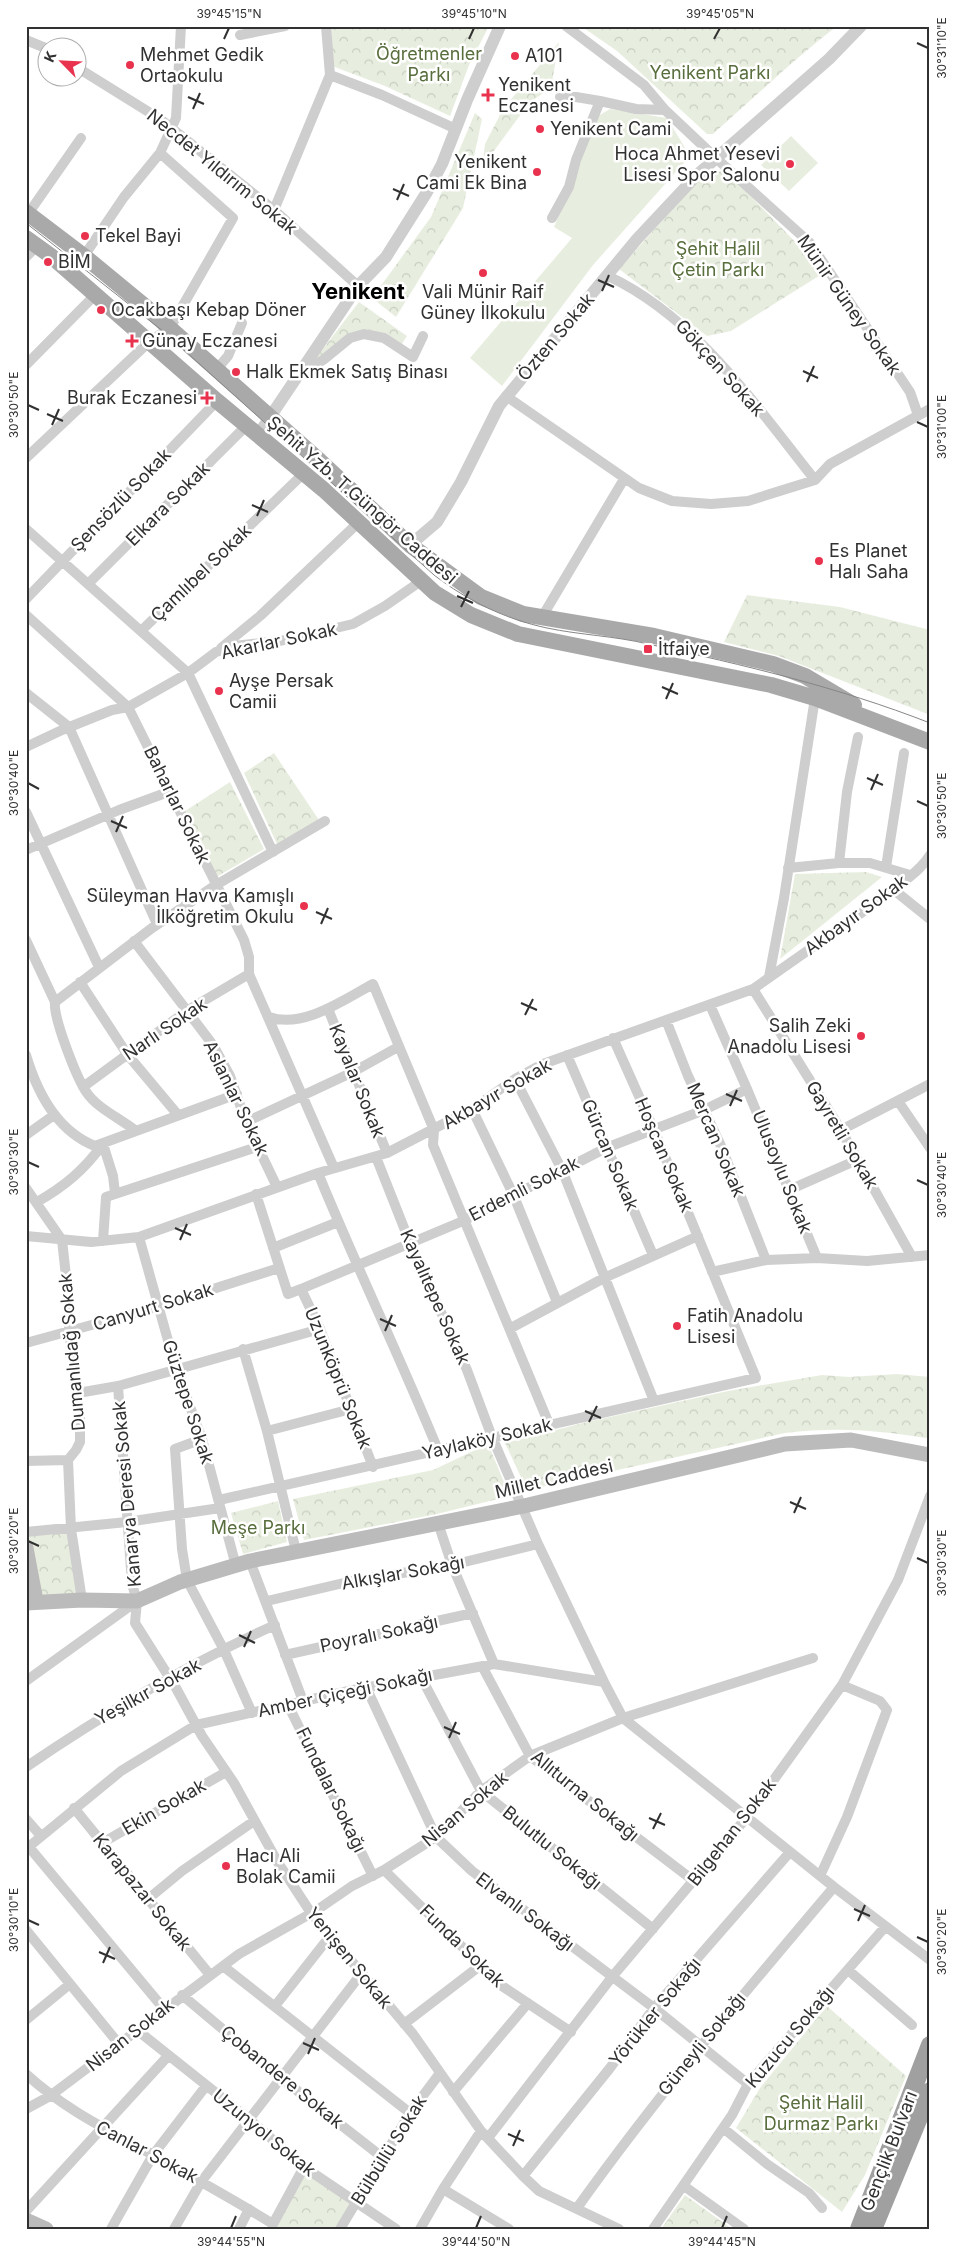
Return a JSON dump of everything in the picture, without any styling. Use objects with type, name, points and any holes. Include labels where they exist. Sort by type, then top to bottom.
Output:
[{"type":"highway","name":"Gençlik Bulvarı","points":[[859,2229],[930,2045]]},
{"type":"highway","name":"Gençlik Bulvarı","points":[[873,2229],[930,2091]]},
{"type":"main road","name":"Şehit Yzb. T.Güngör Caddesi","points":[[27,213],[84,256],[170,328],[410,545],[481,597],[506,608],[542,617],[654,636],[773,664],[805,676],[891,727]]},
{"type":"main road","name":"Şehit Yzb. T.Güngör Caddesi","points":[[30,247],[95,295],[150,341],[217,401],[304,473],[421,581],[450,604],[494,626],[518,634],[771,685],[815,698],[930,742]]},
{"type":"main road","name":"Millet Caddesi","points":[[137,1601],[188,1580],[296,1551],[524,1506],[785,1444],[851,1440],[930,1455]]},
{"type":"main road","points":[[26,1548],[31,1602],[26,1615]]},
{"type":"main road","points":[[31,1602],[82,1600],[137,1601]]},
{"type":"street","points":[[84,256],[124,198],[160,153],[176,118],[181,26]]},
{"type":"street","points":[[240,35],[284,26]]},
{"type":"street","points":[[274,210],[330,75],[326,26]]},
{"type":"street","points":[[253,430],[270,418],[358,286],[386,257],[412,217],[442,164],[467,100],[500,26]]},
{"type":"street","name":"Münir Güney Sokak","points":[[566,26],[644,86],[665,110],[716,159],[810,243],[910,392],[918,415]]},
{"type":"street","name":"Özten Sokak","points":[[410,545],[436,522],[461,482],[489,424],[506,396],[637,239],[698,175],[829,59],[861,26]]},
{"type":"street","points":[[26,40],[38,45]]},
{"type":"street","name":"Necdet Yıldırım Sokak","points":[[88,74],[160,119],[274,210],[358,286]]},
{"type":"street","points":[[330,75],[382,96],[456,130]]},
{"type":"street","points":[[560,97],[576,97],[636,109],[665,110]]},
{"type":"street","points":[[552,218],[569,186],[576,160],[600,102]]},
{"type":"street","points":[[27,213],[81,138]]},
{"type":"street","points":[[26,458],[150,341],[170,328],[233,218],[160,153]]},
{"type":"street","name":"Gökçen Sokak","points":[[608,276],[626,284],[668,311],[702,344],[815,480]]},
{"type":"street","points":[[26,365],[95,295]]},
{"type":"street","points":[[216,369],[228,356],[242,323]]},
{"type":"street","points":[[301,372],[323,360],[350,338],[364,334],[384,338],[413,357],[423,336]]},
{"type":"street","points":[[506,396],[650,494],[672,501],[711,504],[748,501],[815,480],[830,464],[930,409]]},
{"type":"street","name":"Şensözlü Sokak","points":[[26,600],[217,401]]},
{"type":"street","name":"Elkara Sokak","points":[[89,583],[253,430]]},
{"type":"street","name":"Çamlıbel Sokak","points":[[142,630],[304,473]]},
{"type":"street","points":[[542,617],[624,478]]},
{"type":"street","points":[[216,652],[260,616],[359,522]]},
{"type":"street","points":[[26,529],[64,560],[188,673],[272,852]]},
{"type":"street","name":"Akarlar Sokak","points":[[26,747],[112,710],[128,707],[188,673],[216,652],[234,646],[280,641],[353,624],[385,606],[421,581]]},
{"type":"street","name":"Baharlar Sokak","points":[[26,615],[128,707],[244,940],[249,957],[249,974],[334,1168]]},
{"type":"street","points":[[26,693],[70,727],[157,924]]},
{"type":"street","points":[[769,976],[815,698]]},
{"type":"street","points":[[839,863],[848,792],[858,737]]},
{"type":"street","points":[[886,867],[904,753]]},
{"type":"street","points":[[26,850],[171,791]]},
{"type":"street","points":[[26,812],[99,967]]},
{"type":"street","points":[[55,1002],[157,924],[216,885],[325,821]]},
{"type":"street","name":"Akbayır Sokak","points":[[26,1236],[62,1240],[103,1241],[139,1238],[318,1173],[376,1158],[472,1109],[543,1064],[753,989],[894,890],[910,875],[923,868],[930,856]]},
{"type":"street","points":[[788,868],[839,863],[870,863],[910,875]]},
{"type":"street","points":[[894,890],[930,919]]},
{"type":"street","points":[[26,940],[55,1002],[54,1010],[83,1087],[99,1106],[118,1116],[136,1131]]},
{"type":"street","name":"Aslanlar Sokak","points":[[134,941],[214,1046],[237,1094],[246,1122],[260,1146],[277,1187]]},
{"type":"street","name":"Narlı Sokak","points":[[83,1087],[188,1010],[249,974]]},
{"type":"street","points":[[80,982],[127,1054],[178,1115]]},
{"type":"street","points":[[269,1017],[280,1021],[300,1018],[328,1009],[373,984],[434,1130],[433,1145],[463,1221],[511,1328],[549,1424]]},
{"type":"street","name":"Gayretli Sokak","points":[[753,989],[840,1130],[912,1257]]},
{"type":"street","name":"Ulusoylu Sokak","points":[[710,1004],[817,1258]]},
{"type":"street","name":"Kayalar Sokak","points":[[328,1009],[387,1153]]},
{"type":"street","name":"Mercan Sokak","points":[[666,1020],[766,1260]]},
{"type":"street","name":"Hoşcan Sokak","points":[[613,1038],[654,1130],[756,1378]]},
{"type":"street","points":[[246,1122],[353,1072],[398,1047]]},
{"type":"street","points":[[26,1055],[32,1075],[44,1101],[54,1115],[88,1143],[95,1146],[237,1094]]},
{"type":"street","name":"Gürcan Sokak","points":[[567,1055],[653,1255]]},
{"type":"street","points":[[515,1080],[562,1170],[654,1401]]},
{"type":"street","points":[[840,1130],[930,1084]]},
{"type":"street","name":"Erdemli Sokak","points":[[301,1289],[463,1221],[606,1148],[704,1110],[747,1089]]},
{"type":"street","points":[[898,1101],[930,1148]]},
{"type":"street","points":[[472,1109],[513,1194],[557,1302]]},
{"type":"street","points":[[26,1135],[54,1115]]},
{"type":"street","points":[[103,1144],[113,1176],[115,1193]]},
{"type":"street","points":[[37,1202],[64,1187],[88,1165],[103,1144]]},
{"type":"street","points":[[103,1241],[106,1196],[260,1146]]},
{"type":"street","name":"Kayalıtepe Sokak","points":[[376,1158],[410,1243],[467,1370],[492,1437],[524,1506],[538,1544],[623,1718]]},
{"type":"street","points":[[789,1190],[857,1160]]},
{"type":"street","points":[[318,1173],[356,1267],[415,1394],[438,1450]]},
{"type":"street","points":[[26,1188],[62,1240]]},
{"type":"street","name":"Uzunköprü Sokak","points":[[256,1194],[288,1294],[301,1289],[320,1329],[374,1467]]},
{"type":"street","points":[[273,1248],[338,1222]]},
{"type":"street","points":[[511,1328],[604,1278],[698,1236]]},
{"type":"street","name":"Güztepe Sokak","points":[[139,1238],[157,1307],[176,1369],[202,1439],[219,1504],[243,1564],[267,1601],[303,1701]]},
{"type":"street","name":"Dumanlıdağ Sokak","points":[[62,1240],[69,1303],[69,1332],[78,1393],[80,1442],[68,1460]]},
{"type":"street","points":[[712,1272],[766,1260],[817,1258],[867,1261],[930,1255]]},
{"type":"street","name":"Canyurt Sokak","points":[[26,1343],[157,1307],[279,1268]]},
{"type":"street","points":[[78,1393],[118,1386],[243,1349],[320,1329]]},
{"type":"street","points":[[243,1349],[267,1431],[296,1551]]},
{"type":"street","name":"Yaylaköy Sokak","points":[[26,1532],[71,1529],[179,1515],[281,1486],[374,1467],[492,1437],[756,1378]]},
{"type":"street","name":"Kanarya Deresi Sokak","points":[[118,1386],[132,1584],[137,1601]]},
{"type":"street","points":[[267,1431],[351,1410]]},
{"type":"street","points":[[202,1439],[175,1449],[179,1515],[188,1580],[224,1650],[252,1713]]},
{"type":"street","points":[[26,1461],[68,1460],[71,1529],[82,1600]]},
{"type":"street","name":"Bilgehan Sokak","points":[[420,2229],[443,2189],[484,2135],[571,2032],[612,1977],[747,1817],[842,1685],[898,1580],[930,1496]]},
{"type":"street","points":[[438,1523],[452,1565],[494,1664]]},
{"type":"street","name":"Alkışlar Sokağı","points":[[267,1601],[352,1582],[452,1565],[538,1544]]},
{"type":"street","points":[[26,1681],[137,1601]]},
{"type":"street","name":"Yenişen Sokak","points":[[137,1601],[135,1623],[311,1913],[413,2034],[484,2135],[523,2176],[539,2191],[619,2229]]},
{"type":"street","name":"Poyralı Sokağı","points":[[285,1655],[473,1613]]},
{"type":"street","name":"Yeşilkır Sokak","points":[[26,1767],[84,1728],[169,1678],[275,1625]]},
{"type":"street","name":"Nisan Sokak","points":[[26,2109],[50,2096],[223,1966],[384,1870],[436,1836],[481,1791],[530,1756],[623,1718],[812,1658]]},
{"type":"street","name":"Amber Çiçeği Sokağı","points":[[28,1848],[121,1771],[196,1725],[366,1687],[494,1664],[604,1682]]},
{"type":"street","name":"Allıturna Sokağı","points":[[482,1666],[530,1756],[694,1881]]},
{"type":"street","name":"Bulutlu Sokağı","points":[[421,1676],[481,1791],[653,1929]]},
{"type":"street","points":[[820,1876],[847,1817],[887,1710],[880,1701],[842,1685]]},
{"type":"street","name":"Elvanlı Sokağı","points":[[366,1687],[436,1836],[472,1871],[654,2008],[748,2084]]},
{"type":"street","name":"Fundalar Sokağı","points":[[288,1704],[373,1876]]},
{"type":"street","points":[[623,1718],[820,1876],[930,1960]]},
{"type":"street","name":"Ekin Sokak","points":[[102,1843],[226,1772]]},
{"type":"street","name":"Karapazar Sokak","points":[[74,1808],[210,1975]]},
{"type":"street","points":[[26,1819],[41,1836]]},
{"type":"street","points":[[148,1899],[182,1871],[254,1821]]},
{"type":"street","points":[[28,1848],[164,2009]]},
{"type":"street","name":"Yörükler Sokağı","points":[[523,2176],[610,2068],[654,2008],[790,1852]]},
{"type":"street","name":"Funda Sokak","points":[[384,1870],[502,1986],[571,2032]]},
{"type":"street","name":"Güneyli Sokağı","points":[[577,2208],[650,2108],[700,2044],[834,1887]]},
{"type":"street","name":"Kuzucu Sokağı","points":[[653,2229],[723,2128],[748,2084],[886,1927]]},
{"type":"street","points":[[26,1930],[119,2044]]},
{"type":"street","points":[[275,2006],[330,1936]]},
{"type":"street","points":[[404,2024],[481,1965]]},
{"type":"street","points":[[223,1966],[410,2113]]},
{"type":"street","points":[[848,1970],[912,2025]]},
{"type":"street","points":[[174,2229],[201,2182],[361,1974]]},
{"type":"street","points":[[26,2020],[70,1984]]},
{"type":"street","name":"Çobandere Sokak","points":[[182,1995],[281,2078],[382,2157]]},
{"type":"street","points":[[453,2092],[528,2003]]},
{"type":"street","name":"Uzunyol Sokak","points":[[137,2030],[250,2120],[304,2167],[396,2229]]},
{"type":"street","points":[[26,2211],[168,2056]]},
{"type":"street","name":"Bülbüllü Sokak","points":[[340,2229],[410,2113],[440,2073]]},
{"type":"street","name":"Canlar Sokak","points":[[26,2074],[50,2096],[102,2128],[273,2224],[304,2167]]},
{"type":"street","points":[[110,2229],[152,2155],[206,2086]]},
{"type":"street","points":[[723,2128],[767,2164],[809,2193],[822,2208]]},
{"type":"street","points":[[684,2186],[744,2229]]},
{"type":"street","points":[[443,2189],[509,2229]]},
{"type":"street","points":[[239,2229],[249,2209]]},
{"type":"street","points":[[594,2229],[599,2219]]},
{"type":"green space","name":"Öğretmenler Parkı","points":[[331,26],[489,26],[469,65],[450,116],[385,86],[332,66]]},
{"type":"green space","name":"Yenikent Parkı","points":[[581,26],[837,26],[713,134],[707,134],[617,51]]},
{"type":"green space","points":[[559,42],[551,88],[530,102],[482,167],[485,144],[503,109]]},
{"type":"green space","points":[[610,109],[667,118],[690,156],[593,265],[502,386],[470,358],[572,238],[554,227],[574,180],[577,160],[598,116]]},
{"type":"green space","points":[[475,113],[482,119],[463,208],[396,317],[372,298],[431,217]]},
{"type":"green space","name":"Hoca Ahmet Yesevi Lisesi Spor Salonu","points":[[791,136],[818,163],[789,191],[761,165]]},
{"type":"green space","name":"Şehit Halil Çetin Parkı","points":[[720,171],[731,176],[808,255],[822,274],[731,331],[707,336],[619,269],[703,175]]},
{"type":"green space","points":[[359,302],[407,336],[401,345],[367,329],[339,343],[312,363]]},
{"type":"green space","points":[[747,595],[840,607],[930,630],[930,715],[779,656],[724,642]]},
{"type":"green space","points":[[274,753],[319,820],[277,844],[244,773]]},
{"type":"green space","points":[[230,782],[264,849],[213,879],[182,813]]},
{"type":"green space","points":[[866,872],[882,877],[780,959],[795,874]]},
{"type":"green space","points":[[897,1374],[930,1377],[930,1437],[855,1430],[785,1433],[527,1490],[505,1443],[587,1422],[728,1391],[822,1375],[849,1377]]},
{"type":"green space","points":[[488,1444],[510,1496],[437,1514],[304,1540],[293,1499],[433,1470]]},
{"type":"green space","name":"Meşe Parkı","points":[[278,1501],[287,1542],[243,1554],[231,1513]]},
{"type":"green space","points":[[71,1529],[82,1600],[36,1601],[26,1548],[26,1532]]},
{"type":"green space","name":"Şehit Halil Durmaz Parkı","points":[[827,2006],[906,2076],[865,2175],[842,2212],[736,2128],[760,2088]]},
{"type":"green space","points":[[304,2167],[355,2202],[340,2229],[270,2229]]},
{"type":"green space","points":[[685,2195],[732,2229],[661,2229]]},
{"type":"tram line","points":[[26,223],[164,332],[434,575],[474,601],[516,620],[559,630],[636,641],[755,669],[861,698],[930,723]]},
{"type":"place","name":"A101","points":[[515,56]]},
{"type":"place","name":"Mehmet Gedik Ortaokulu","points":[[130,65]]},
{"type":"place","name":"Yenikent Eczanesi","points":[[488,95]]},
{"type":"place","name":"Yenikent Cami","points":[[540,129]]},
{"type":"place","name":"Hoca Ahmet Yesevi Lisesi Spor Salonu","points":[[790,164]]},
{"type":"place","name":"Yenikent Cami Ek Bina","points":[[537,172]]},
{"type":"place","name":"Tekel Bayi","points":[[85,236]]},
{"type":"place","name":"BİM","points":[[48,262]]},
{"type":"place","name":"Vali Münir Raif Güney İlkokulu","points":[[483,273]]},
{"type":"place","name":"Ocakbaşı Kebap Döner","points":[[101,310]]},
{"type":"place","name":"Günay Eczanesi","points":[[132,341]]},
{"type":"place","name":"Halk Ekmek Satış Binası","points":[[236,372]]},
{"type":"place","name":"Burak Eczanesi","points":[[207,398]]},
{"type":"place","name":"Es Planet Halı Saha","points":[[819,561]]},
{"type":"place","name":"İtfaiye","points":[[648,649]]},
{"type":"place","name":"Ayşe Persak Camii","points":[[219,691]]},
{"type":"place","name":"Süleyman Havva Kamışlı İlköğretim Okulu","points":[[304,906]]},
{"type":"place","name":"Salih Zeki Anadolu Lisesi","points":[[861,1036]]},
{"type":"place","name":"Fatih Anadolu Lisesi","points":[[677,1326]]},
{"type":"place","name":"Hacı Ali Bolak Camii","points":[[226,1866]]},
{"type":"district","name":"Yenikent","points":[[358,291]]}]
